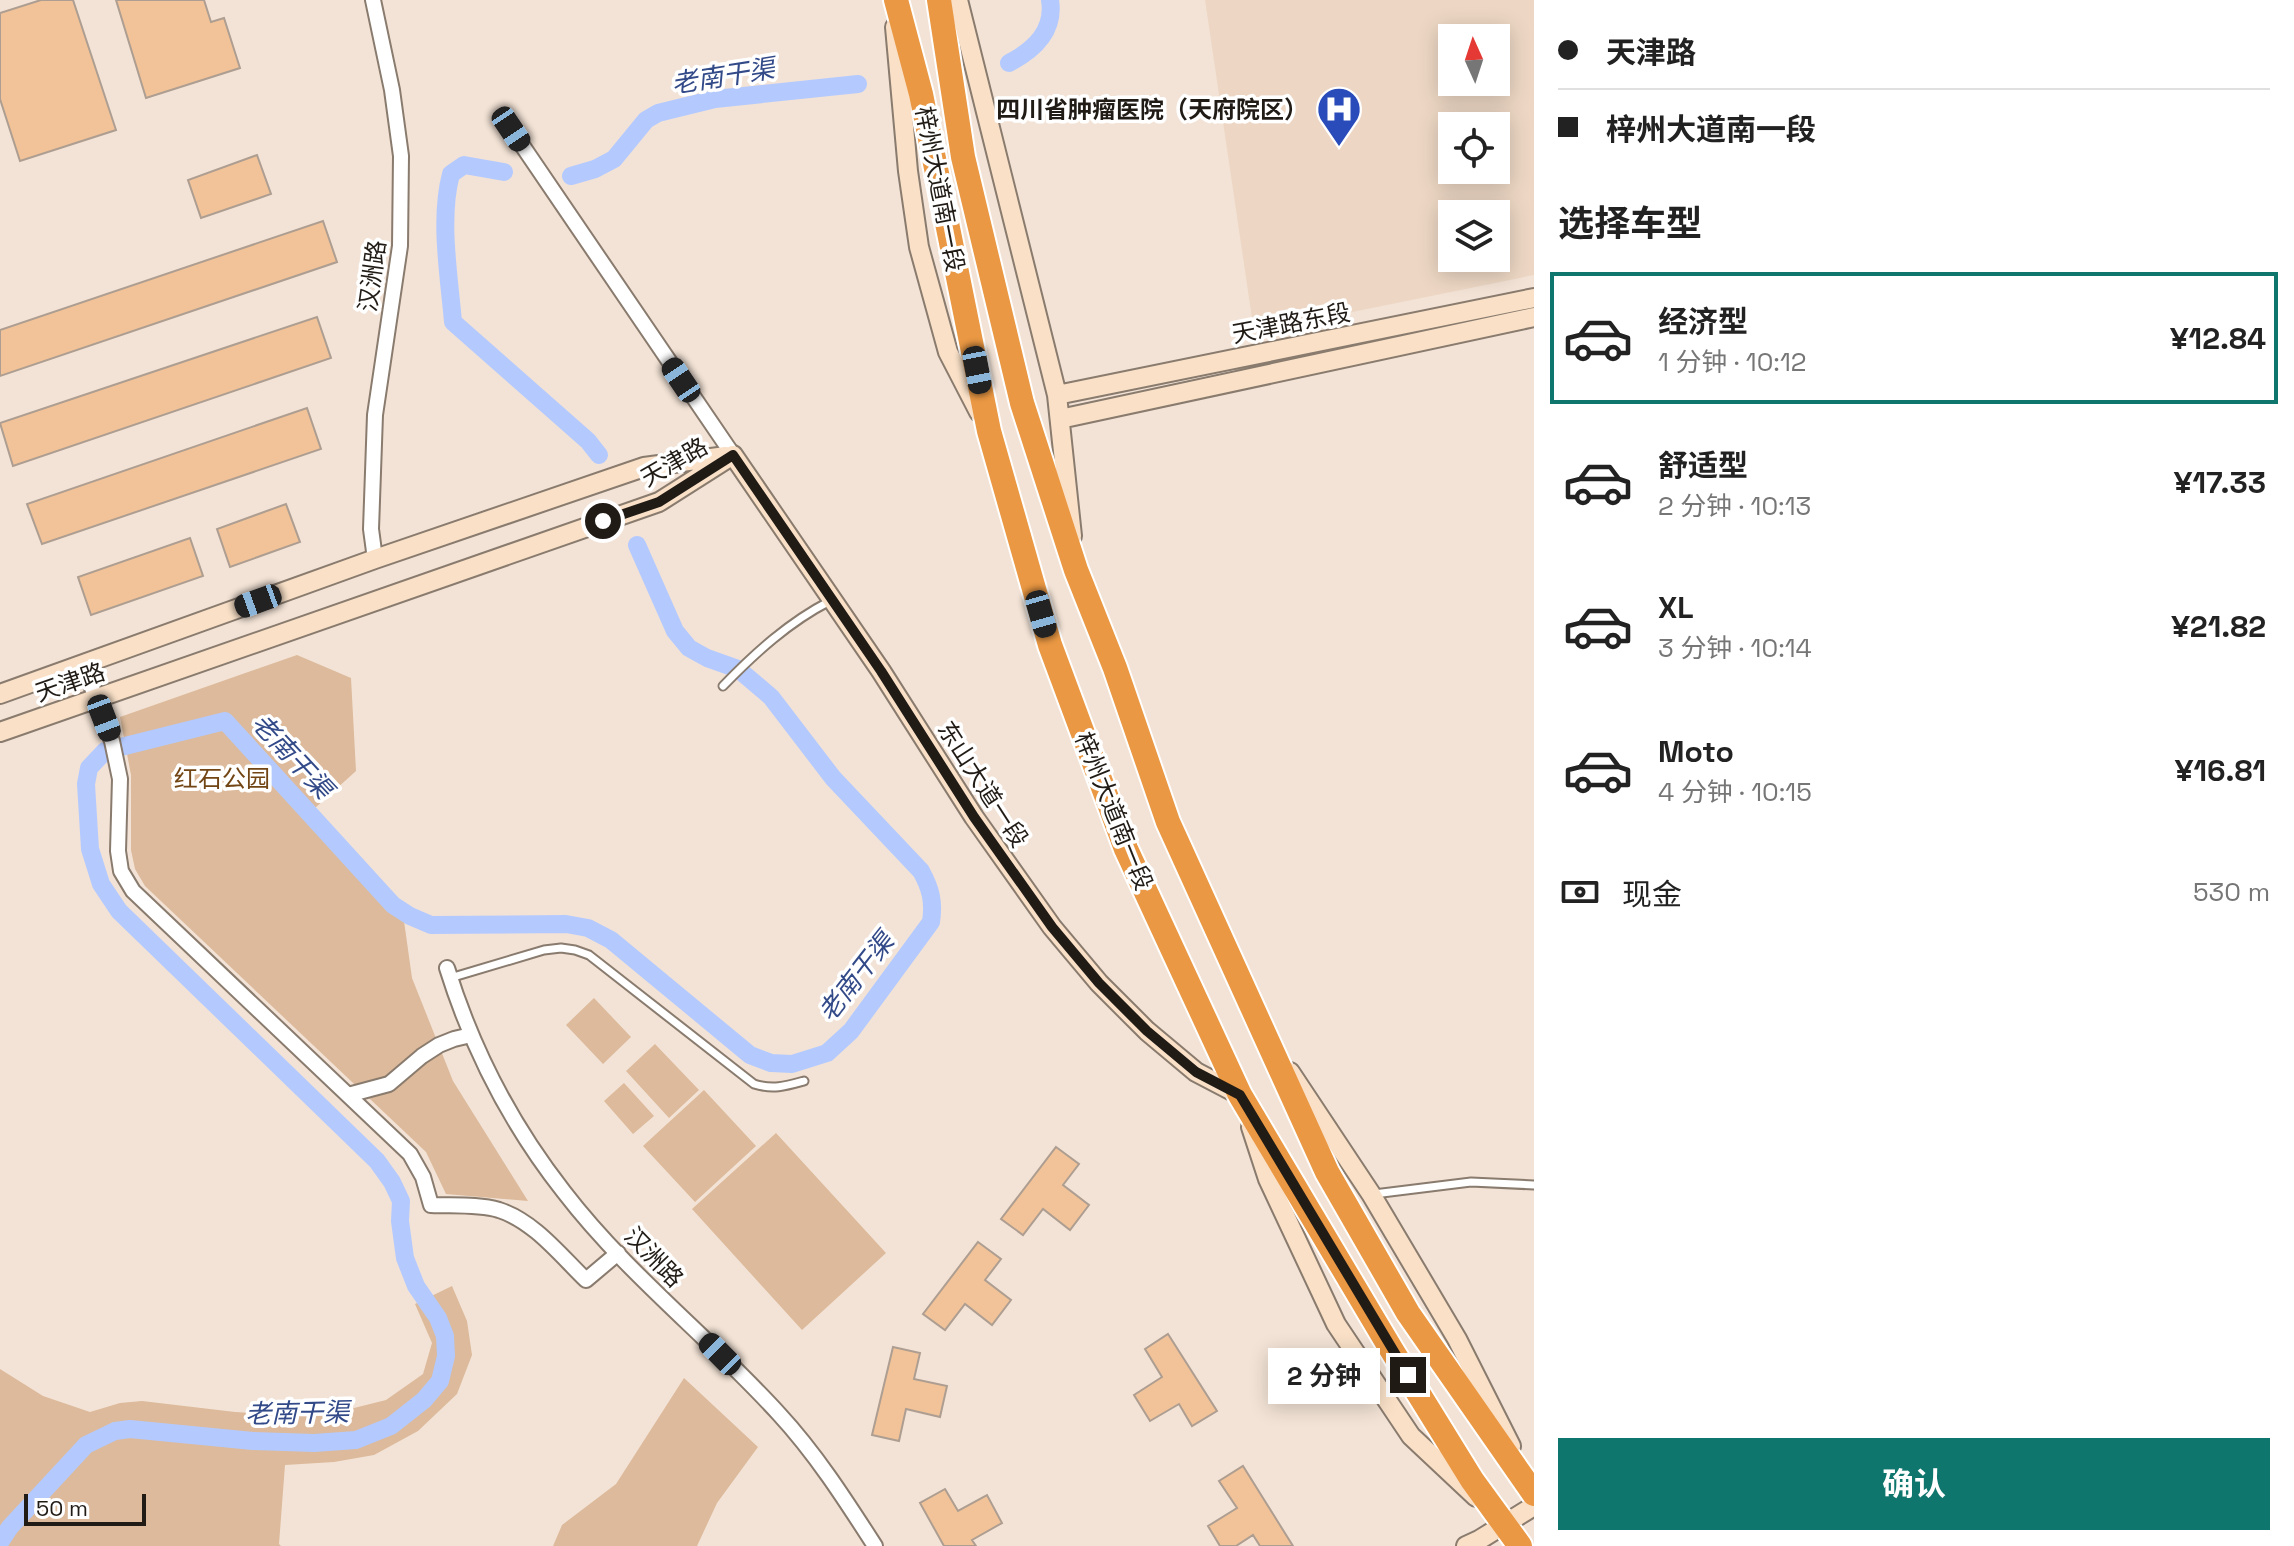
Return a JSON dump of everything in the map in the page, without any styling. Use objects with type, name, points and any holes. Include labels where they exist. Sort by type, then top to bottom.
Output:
[{"type":"highway","name":"梓州大道南一段","points":[[894,0],[921,94],[989,431],[1050,645],[1126,849],[1240,1095],[1472,1480],[1520,1546]]},
{"type":"highway","name":"梓州大道南一段","points":[[939,0],[963,157],[1022,403],[1076,570],[1115,668],[1168,822],[1327,1172],[1408,1313],[1534,1492]]},
{"type":"street","name":"汉洲路","points":[[373,0],[392,90],[401,156],[400,246],[375,415],[371,529],[375,559]]},
{"type":"street","points":[[958,0],[1057,395],[1076,570]]},
{"type":"street","points":[[511,129],[733,455]]},
{"type":"street","name":"天津路东段","points":[[1057,395],[1534,298]]},
{"type":"street","name":"天津路东段","points":[[1060,419],[1534,317]]},
{"type":"street","name":"天津路","points":[[0,694],[375,559],[644,467],[733,455]]},
{"type":"street","name":"天津路","points":[[0,732],[659,502],[733,455]]},
{"type":"street","name":"东山大道一段","points":[[733,455],[881,671],[974,817],[1061,938],[1099,983],[1147,1031],[1196,1072],[1240,1095]]},
{"type":"street","points":[[83,664],[116,757],[120,779],[118,851],[121,871],[133,891],[410,1154],[423,1177],[431,1205],[500,1210],[525,1223],[586,1280],[618,1253]]},
{"type":"street","name":"汉洲路","points":[[449,973],[471,1035],[495,1085],[525,1138],[564,1193],[618,1253],[781,1415],[828,1475],[875,1546]]},
{"type":"street","points":[[1265,1034],[1371,1194],[1457,1339],[1534,1492]]},
{"type":"street","points":[[348,1095],[389,1084],[439,1045],[471,1035]]},
{"type":"street","points":[[1240,1095],[1268,1179],[1336,1324],[1411,1436],[1505,1524]]},
{"type":"street","points":[[1466,1546],[1534,1506]]},
{"type":"street","points":[[1520,1546],[1534,1536]]},
{"type":"lane","points":[[723,686],[750,658],[804,614],[832,600]]},
{"type":"lane","points":[[449,973],[544,950],[575,950],[589,955],[754,1084],[782,1088],[804,1081]]},
{"type":"lane","points":[[1371,1194],[1471,1182],[1534,1185]]},
{"type":"shaded area","name":"四川省肿瘤医院（天府院区）","points":[[1205,0],[1534,0],[1534,275],[1254,332]]},
{"type":"green space","name":"红石公园","points":[[297,655],[351,678],[356,771],[305,817],[404,921],[412,978],[453,1081],[528,1201],[446,1194],[426,1152],[145,886],[135,869],[131,850],[131,775],[120,717]]},
{"type":"green space","points":[[594,998],[631,1037],[603,1064],[566,1025]]},
{"type":"green space","points":[[655,1044],[699,1090],[669,1118],[626,1071]]},
{"type":"green space","points":[[624,1083],[654,1116],[633,1134],[604,1101]]},
{"type":"green space","points":[[704,1090],[756,1146],[695,1202],[643,1146]]},
{"type":"green space","points":[[776,1133],[886,1253],[802,1330],[692,1209]]},
{"type":"green space","points":[[452,1286],[467,1321],[472,1355],[457,1394],[418,1431],[374,1455],[334,1462],[285,1465],[281,1546],[0,1546],[0,1369],[43,1396],[90,1412],[120,1403],[142,1401],[303,1416],[350,1409],[386,1400],[423,1374],[432,1343],[415,1304]]},
{"type":"green space","points":[[684,1378],[758,1447],[717,1503],[697,1546],[553,1546],[562,1525],[616,1484]]},
{"type":"building","points":[[41,0],[73,0],[116,130],[20,161],[0,99],[0,13]]},
{"type":"building","points":[[116,0],[204,0],[211,22],[224,18],[240,68],[146,98]]},
{"type":"building","points":[[257,155],[271,194],[201,218],[188,180]]},
{"type":"building","points":[[323,221],[337,262],[0,376],[0,330]]},
{"type":"building","points":[[317,317],[331,358],[13,466],[0,423]]},
{"type":"building","points":[[307,408],[321,449],[42,544],[27,504]]},
{"type":"building","points":[[286,504],[300,542],[230,567],[217,529]]},
{"type":"building","points":[[190,538],[203,576],[91,615],[78,577]]},
{"type":"building","points":[[1056,1147],[1079,1164],[1063,1185],[1089,1205],[1070,1230],[1043,1209],[1023,1235],[1001,1219]]},
{"type":"building","points":[[978,1242],[1001,1259],[985,1280],[1011,1300],[992,1325],[965,1304],[945,1330],[923,1314]]},
{"type":"building","points":[[1168,1334],[1217,1411],[1192,1426],[1179,1404],[1150,1421],[1134,1395],[1162,1377],[1145,1349]]},
{"type":"building","points":[[893,1347],[920,1353],[914,1379],[947,1386],[940,1417],[906,1409],[899,1441],[872,1435]]},
{"type":"building","points":[[1243,1466],[1293,1546],[1260,1546],[1253,1535],[1236,1546],[1220,1546],[1208,1526],[1237,1508],[1219,1481]]},
{"type":"building","points":[[945,1489],[958,1511],[987,1495],[1002,1523],[972,1540],[976,1546],[944,1546],[920,1503]]},
{"type":"waterway","name":"老南干渠","points":[[1009,63],[1027,52],[1041,38],[1049,21],[1050,0]]},
{"type":"waterway","name":"老南干渠","points":[[571,176],[614,159],[646,120],[658,113],[715,99],[858,84]]},
{"type":"waterway","name":"老南干渠","points":[[504,172],[464,165],[451,174],[445,228],[453,322],[588,441],[599,455]]},
{"type":"waterway","name":"老南干渠","points":[[0,1542],[10,1527],[86,1445],[115,1431],[130,1429],[253,1441],[314,1443],[356,1440],[391,1426],[424,1400],[440,1381],[446,1356],[445,1336],[438,1318],[416,1286],[405,1258],[401,1201],[377,1161],[119,911],[101,884],[90,849],[86,784],[89,768],[105,751],[225,721],[393,905],[410,916],[431,925],[566,924],[588,928],[611,940],[750,1055],[771,1063],[792,1064],[827,1053],[851,1031],[931,922],[931,896],[921,871],[833,778],[771,697],[738,669],[689,648],[675,631],[637,545]]},
{"type":"place","name":"四川省肿瘤医院（天府院区）","points":[[1339,148]]},
{"type":"route","points":[[603,521],[659,502],[733,455],[881,671],[974,817],[1052,927],[1099,983],[1147,1031],[1196,1072],[1240,1095],[1408,1375]]}]
